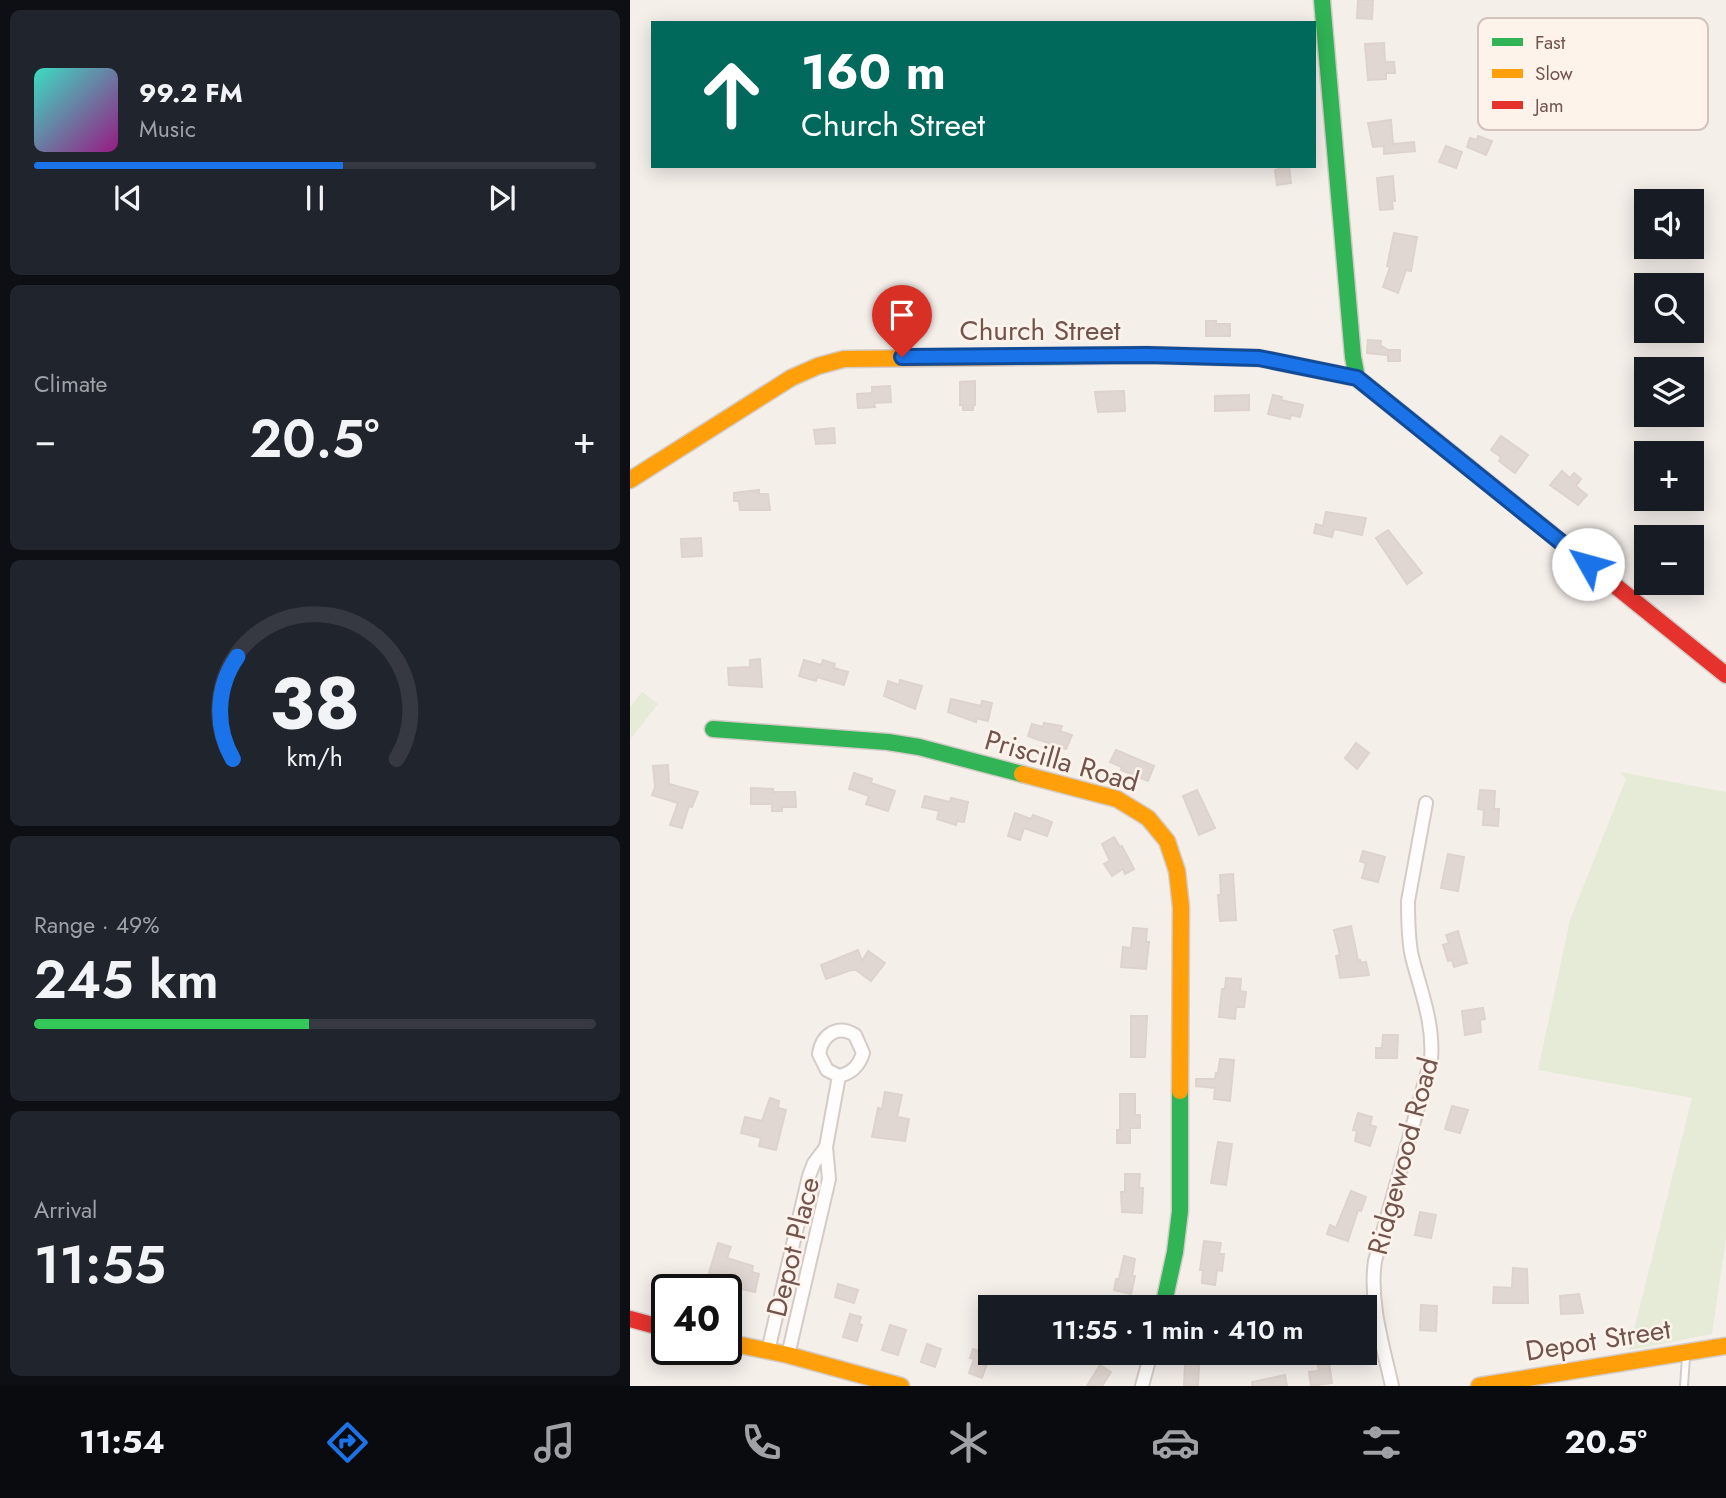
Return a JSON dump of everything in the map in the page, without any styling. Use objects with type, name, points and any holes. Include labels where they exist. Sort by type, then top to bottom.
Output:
[{"type":"main road","points":[[1322,0],[1357,378],[1726,675]]},
{"type":"main road","name":"Church Street","points":[[630,480],[791,378],[818,366],[844,359],[1147,355],[1259,358],[1357,378]]},
{"type":"main road","name":"Priscilla Road","points":[[712,729],[888,742],[919,747],[1117,799],[1144,812],[1158,827],[1177,865],[1181,907],[1180,1210],[1166,1295]]},
{"type":"main road","points":[[630,1319],[651,1325]]},
{"type":"main road","points":[[742,1345],[901,1386]]},
{"type":"main road","name":"Depot Street","points":[[1479,1386],[1523,1382],[1726,1346]]},
{"type":"street","name":"Ridgewood Road","points":[[1392,1386],[1376,1311],[1373,1277],[1375,1261],[1431,1060],[1431,1027],[1412,954],[1408,917],[1408,901],[1426,803]]},
{"type":"street","name":"Depot Place","points":[[788,1355],[829,1179],[826,1147],[839,1076]]},
{"type":"street","name":"Depot Place","points":[[768,1351],[808,1176],[826,1147]]},
{"type":"street","points":[[1142,1386],[1147,1365]]},
{"type":"lane","points":[[1684,1386],[1686,1353]]},
{"type":"green space","points":[[642,692],[658,704],[631,738],[630,707]]},
{"type":"green space","points":[[1620,772],[1726,792],[1726,1238],[1712,1334],[1629,1350],[1692,1098],[1538,1070],[1570,920],[1626,779]]},
{"type":"building","points":[[1358,0],[1373,0],[1372,19],[1357,18]]},
{"type":"building","points":[[1384,43],[1385,62],[1394,62],[1395,73],[1386,73],[1386,79],[1368,80],[1365,44]]},
{"type":"building","points":[[1391,120],[1393,144],[1414,142],[1415,151],[1384,154],[1384,146],[1373,147],[1368,123]]},
{"type":"building","points":[[1478,136],[1492,141],[1486,155],[1467,147],[1470,138],[1477,140]]},
{"type":"building","points":[[1446,146],[1462,152],[1456,168],[1439,162]]},
{"type":"building","points":[[1289,168],[1291,183],[1277,185],[1275,170]]},
{"type":"building","points":[[1393,176],[1393,209],[1380,210],[1377,178]]},
{"type":"building","points":[[1394,233],[1417,237],[1411,271],[1406,270],[1398,293],[1383,287],[1390,267],[1387,266]]},
{"type":"building","points":[[1206,321],[1230,324],[1230,336],[1206,336]]},
{"type":"building","points":[[1368,340],[1381,341],[1380,345],[1388,350],[1400,350],[1400,361],[1388,361],[1388,355],[1367,353]]},
{"type":"building","points":[[975,381],[973,410],[963,410],[963,405],[960,405],[960,382]]},
{"type":"building","points":[[890,386],[891,402],[858,408],[857,394],[872,393],[872,387]]},
{"type":"building","points":[[1124,391],[1125,411],[1098,412],[1095,392]]},
{"type":"building","points":[[1249,395],[1249,410],[1215,411],[1215,396]]},
{"type":"building","points":[[1273,395],[1282,397],[1281,400],[1303,405],[1300,417],[1291,415],[1290,419],[1268,414]]},
{"type":"building","points":[[834,428],[835,443],[816,444],[814,430]]},
{"type":"building","points":[[1501,436],[1528,455],[1515,473],[1499,461],[1501,457],[1491,450]]},
{"type":"building","points":[[1562,471],[1570,478],[1574,473],[1581,479],[1576,486],[1587,495],[1578,505],[1550,485]]},
{"type":"building","points":[[759,490],[759,494],[768,494],[770,510],[740,510],[739,501],[734,501],[734,493]]},
{"type":"building","points":[[1326,512],[1366,518],[1362,535],[1334,529],[1332,537],[1314,533],[1316,524],[1323,526]]},
{"type":"building","points":[[1388,530],[1422,573],[1407,584],[1376,538]]},
{"type":"building","points":[[701,538],[702,556],[682,557],[681,539]]},
{"type":"building","points":[[760,659],[762,687],[729,685],[728,668],[750,667],[750,660]]},
{"type":"building","points":[[804,660],[821,665],[823,660],[835,664],[834,668],[848,672],[844,685],[817,677],[816,681],[799,676]]},
{"type":"building","points":[[900,680],[922,686],[915,709],[884,696],[888,681],[899,685]]},
{"type":"building","points":[[951,699],[981,706],[982,701],[992,703],[988,721],[976,718],[976,722],[948,712]]},
{"type":"building","points":[[1044,723],[1062,726],[1060,731],[1072,735],[1066,749],[1028,736],[1032,724],[1043,727]]},
{"type":"building","points":[[1356,743],[1369,753],[1357,769],[1345,758]]},
{"type":"building","points":[[1116,750],[1154,766],[1148,781],[1121,770],[1122,767],[1110,762]]},
{"type":"building","points":[[668,765],[669,784],[698,792],[692,807],[689,806],[682,828],[670,825],[678,803],[652,795],[655,787],[653,766]]},
{"type":"building","points":[[854,773],[872,779],[871,783],[895,791],[888,811],[866,804],[869,796],[849,789]]},
{"type":"building","points":[[751,788],[795,792],[796,807],[782,807],[782,811],[772,811],[772,804],[751,804]]},
{"type":"building","points":[[1197,790],[1215,828],[1199,835],[1183,796]]},
{"type":"building","points":[[1480,790],[1495,791],[1494,809],[1499,809],[1498,826],[1483,825],[1484,810],[1478,809]]},
{"type":"building","points":[[925,796],[950,802],[951,798],[968,802],[964,822],[957,821],[956,825],[937,819],[939,811],[922,807]]},
{"type":"building","points":[[1015,813],[1031,819],[1033,815],[1052,822],[1047,836],[1024,828],[1020,840],[1008,836]]},
{"type":"building","points":[[1114,837],[1134,869],[1125,874],[1123,869],[1112,876],[1104,864],[1110,861],[1102,844]]},
{"type":"building","points":[[1363,851],[1385,857],[1378,882],[1362,878],[1366,863],[1360,861]]},
{"type":"building","points":[[1448,854],[1464,857],[1458,891],[1441,888]]},
{"type":"building","points":[[1233,874],[1236,920],[1220,921],[1220,875]]},
{"type":"building","points":[[1351,926],[1358,960],[1361,963],[1366,962],[1369,975],[1340,978],[1336,956],[1340,955],[1334,930]]},
{"type":"building","points":[[1133,928],[1147,929],[1146,942],[1149,942],[1146,969],[1121,967],[1123,947],[1131,948]]},
{"type":"building","points":[[1458,931],[1467,963],[1454,967],[1452,960],[1448,961],[1443,945],[1449,943],[1446,935]]},
{"type":"building","points":[[858,950],[862,961],[868,951],[885,963],[871,981],[856,970],[826,979],[821,965]]},
{"type":"building","points":[[1226,978],[1241,979],[1240,991],[1246,992],[1244,1007],[1236,1007],[1235,1019],[1219,1017]]},
{"type":"building","points":[[1483,1008],[1485,1019],[1480,1020],[1481,1032],[1465,1035],[1462,1011]]},
{"type":"building","points":[[1131,1016],[1147,1016],[1145,1057],[1131,1057]]},
{"type":"building","points":[[1383,1035],[1398,1035],[1397,1058],[1376,1058],[1376,1048],[1382,1048]]},
{"type":"building","points":[[1220,1059],[1234,1060],[1230,1101],[1214,1099],[1215,1088],[1196,1086],[1196,1079],[1215,1079]]},
{"type":"building","points":[[885,1092],[902,1095],[897,1117],[909,1119],[905,1141],[872,1137],[878,1108],[882,1109]]},
{"type":"building","points":[[1120,1094],[1135,1094],[1135,1115],[1140,1115],[1140,1128],[1130,1128],[1130,1143],[1117,1143],[1117,1130],[1120,1130]]},
{"type":"building","points":[[770,1098],[779,1101],[778,1108],[786,1110],[776,1150],[759,1146],[761,1138],[741,1133],[745,1117],[762,1121]]},
{"type":"building","points":[[1452,1106],[1468,1110],[1460,1133],[1445,1129]]},
{"type":"building","points":[[1358,1113],[1372,1117],[1370,1125],[1376,1127],[1370,1146],[1355,1141],[1357,1131],[1353,1130]]},
{"type":"building","points":[[1218,1142],[1232,1144],[1226,1185],[1211,1183]]},
{"type":"building","points":[[1125,1174],[1140,1174],[1139,1188],[1143,1188],[1142,1213],[1122,1212],[1121,1192],[1125,1192]]},
{"type":"building","points":[[1351,1191],[1366,1197],[1361,1211],[1358,1210],[1348,1241],[1327,1234],[1330,1225],[1336,1228]]},
{"type":"building","points":[[1420,1212],[1436,1215],[1431,1238],[1415,1235]]},
{"type":"building","points":[[1204,1241],[1221,1243],[1219,1254],[1224,1254],[1222,1271],[1217,1270],[1215,1285],[1202,1283],[1203,1270],[1200,1270]]},
{"type":"building","points":[[718,1243],[731,1247],[727,1258],[753,1266],[752,1272],[759,1274],[755,1292],[742,1289],[742,1274],[709,1273]]},
{"type":"building","points":[[1124,1256],[1135,1259],[1131,1294],[1114,1290]]},
{"type":"building","points":[[1513,1268],[1527,1269],[1528,1303],[1493,1303],[1494,1287],[1512,1288]]},
{"type":"building","points":[[838,1284],[858,1290],[854,1303],[835,1297]]},
{"type":"building","points":[[1579,1294],[1583,1313],[1561,1314],[1560,1296]]},
{"type":"building","points":[[1421,1305],[1437,1306],[1436,1331],[1420,1330]]},
{"type":"building","points":[[850,1314],[861,1317],[859,1324],[862,1325],[857,1341],[843,1337]]},
{"type":"building","points":[[890,1325],[906,1330],[898,1355],[882,1350]]},
{"type":"building","points":[[927,1344],[941,1349],[935,1367],[921,1362]]},
{"type":"building","points":[[973,1349],[978,1351],[978,1365],[987,1365],[982,1378],[969,1373],[974,1359],[970,1358]]},
{"type":"building","points":[[1100,1365],[1111,1372],[1102,1386],[1087,1386]]},
{"type":"building","points":[[1185,1365],[1199,1365],[1198,1386],[1184,1386]]},
{"type":"building","points":[[1318,1365],[1330,1365],[1332,1383],[1311,1386],[1309,1372],[1319,1371]]},
{"type":"building","points":[[1285,1375],[1287,1386],[1252,1386],[1252,1382]]},
{"type":"traffic: fast","points":[[1322,0],[1357,378],[1468,467]]},
{"type":"traffic: fast","points":[[1013,357],[1147,355],[1259,358],[1357,378]]},
{"type":"traffic: fast","points":[[713,729],[888,742],[919,747],[1022,774]]},
{"type":"traffic: fast","points":[[1166,1295],[1180,1211],[1180,1091]]},
{"type":"traffic: slow","points":[[630,480],[791,378],[818,366],[844,359],[1013,357]]},
{"type":"traffic: slow","points":[[1022,774],[1117,799],[1148,818],[1167,841],[1177,871],[1181,907],[1180,1091]]},
{"type":"traffic: slow","points":[[742,1345],[901,1386]]},
{"type":"traffic: slow","points":[[1479,1386],[1726,1346]]},
{"type":"traffic: jam","points":[[1468,467],[1726,675]]},
{"type":"traffic: jam","points":[[630,1319],[651,1325]]},
{"type":"route","points":[[902,357],[1147,355],[1259,358],[1357,378],[1525,516],[1588,564]]}]
